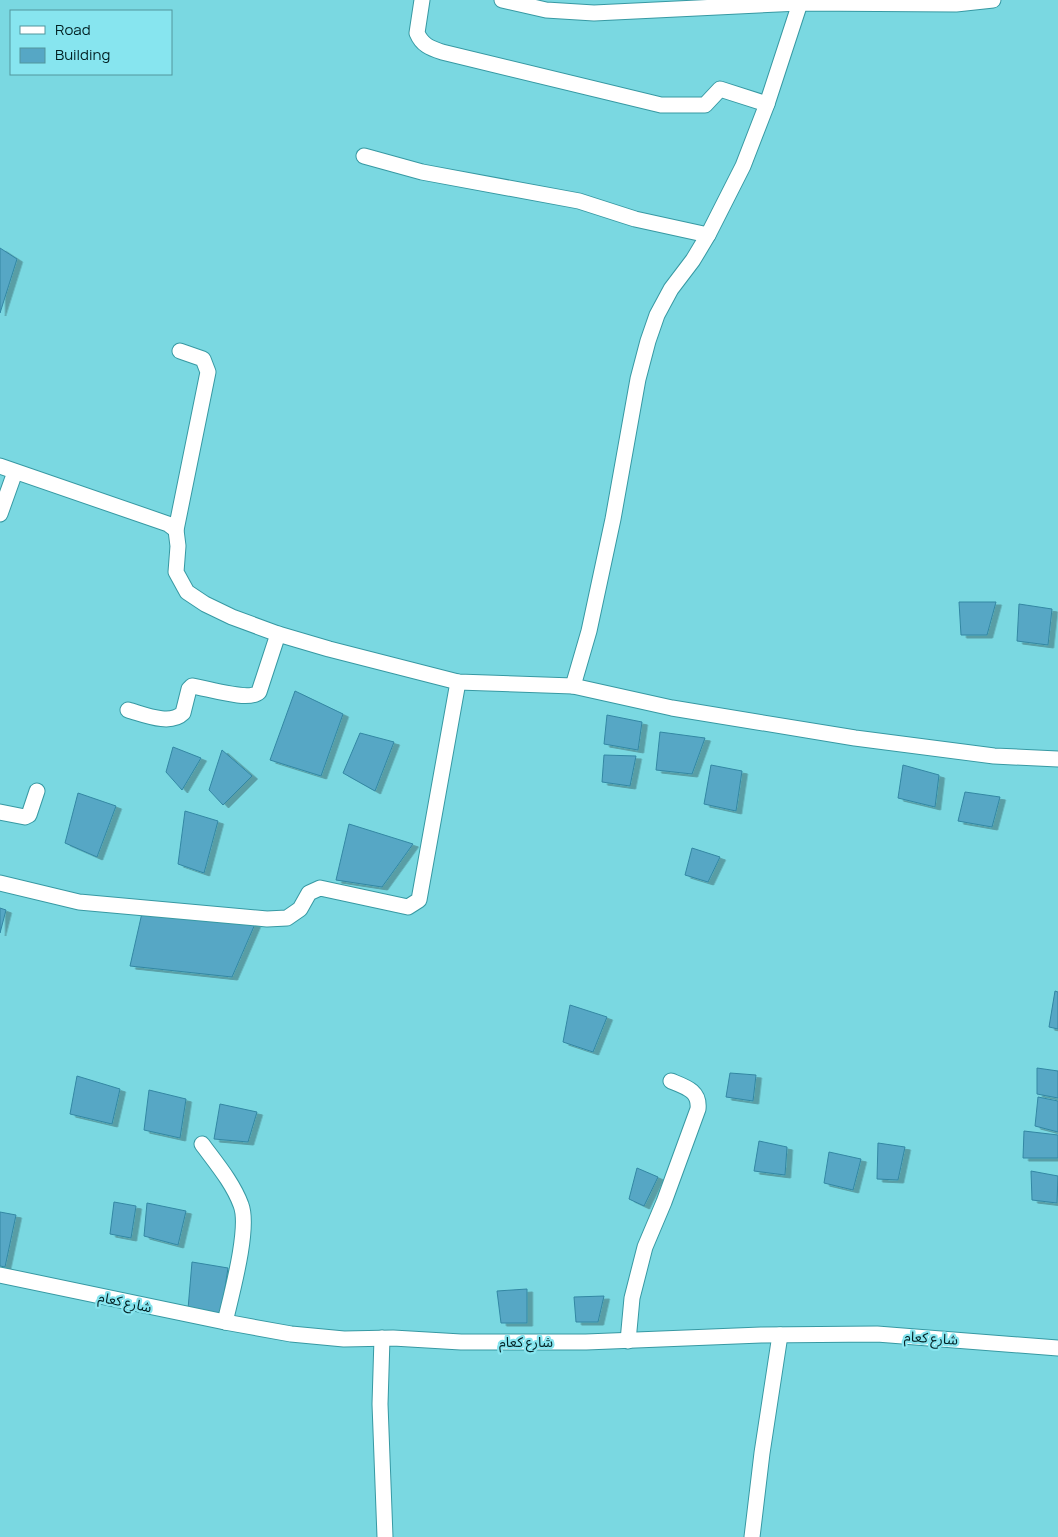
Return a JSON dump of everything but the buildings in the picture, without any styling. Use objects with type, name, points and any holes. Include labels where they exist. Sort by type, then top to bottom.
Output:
[{"type":"street","points":[[422,0],[417,33],[423,43],[430,48],[442,52],[661,105],[705,105],[720,89],[767,104]]},
{"type":"street","points":[[502,0],[546,10],[594,13],[807,2],[956,4],[992,0]]},
{"type":"street","points":[[573,686],[589,632],[613,519],[638,379],[648,340],[657,315],[671,289],[693,260],[708,235],[743,166],[807,2]]},
{"type":"street","points":[[364,156],[422,172],[579,201],[635,219],[708,235]]},
{"type":"street","points":[[180,351],[203,360],[208,372],[176,530],[178,546],[176,572],[187,592],[205,604],[232,617],[278,634],[329,649],[458,682],[573,686],[672,708],[855,738],[994,756],[1058,759]]},
{"type":"street","points":[[0,466],[168,524],[176,530]]},
{"type":"street","points":[[0,514],[14,472]]},
{"type":"street","points":[[128,710],[160,718],[177,717],[183,713],[189,689],[192,686],[230,694],[256,695],[259,692],[278,634]]},
{"type":"street","points":[[0,884],[79,902],[267,919],[287,918],[300,909],[309,894],[320,888],[408,907],[419,900],[458,682]]},
{"type":"street","points":[[0,812],[26,817],[29,815],[37,791]]},
{"type":"street","points":[[628,1341],[632,1298],[645,1247],[664,1202],[698,1109],[699,1102],[692,1090],[672,1081]]},
{"type":"street","points":[[202,1144],[230,1183],[242,1207],[244,1230],[225,1322]]},
{"type":"street","name":"شارع كعام","points":[[0,1275],[225,1322],[292,1334],[344,1339],[382,1338],[461,1342],[586,1342],[780,1335],[877,1334],[1058,1348]]},
{"type":"street","points":[[752,1537],[780,1335]]},
{"type":"street","points":[[382,1338],[380,1404],[384,1537]]}]
